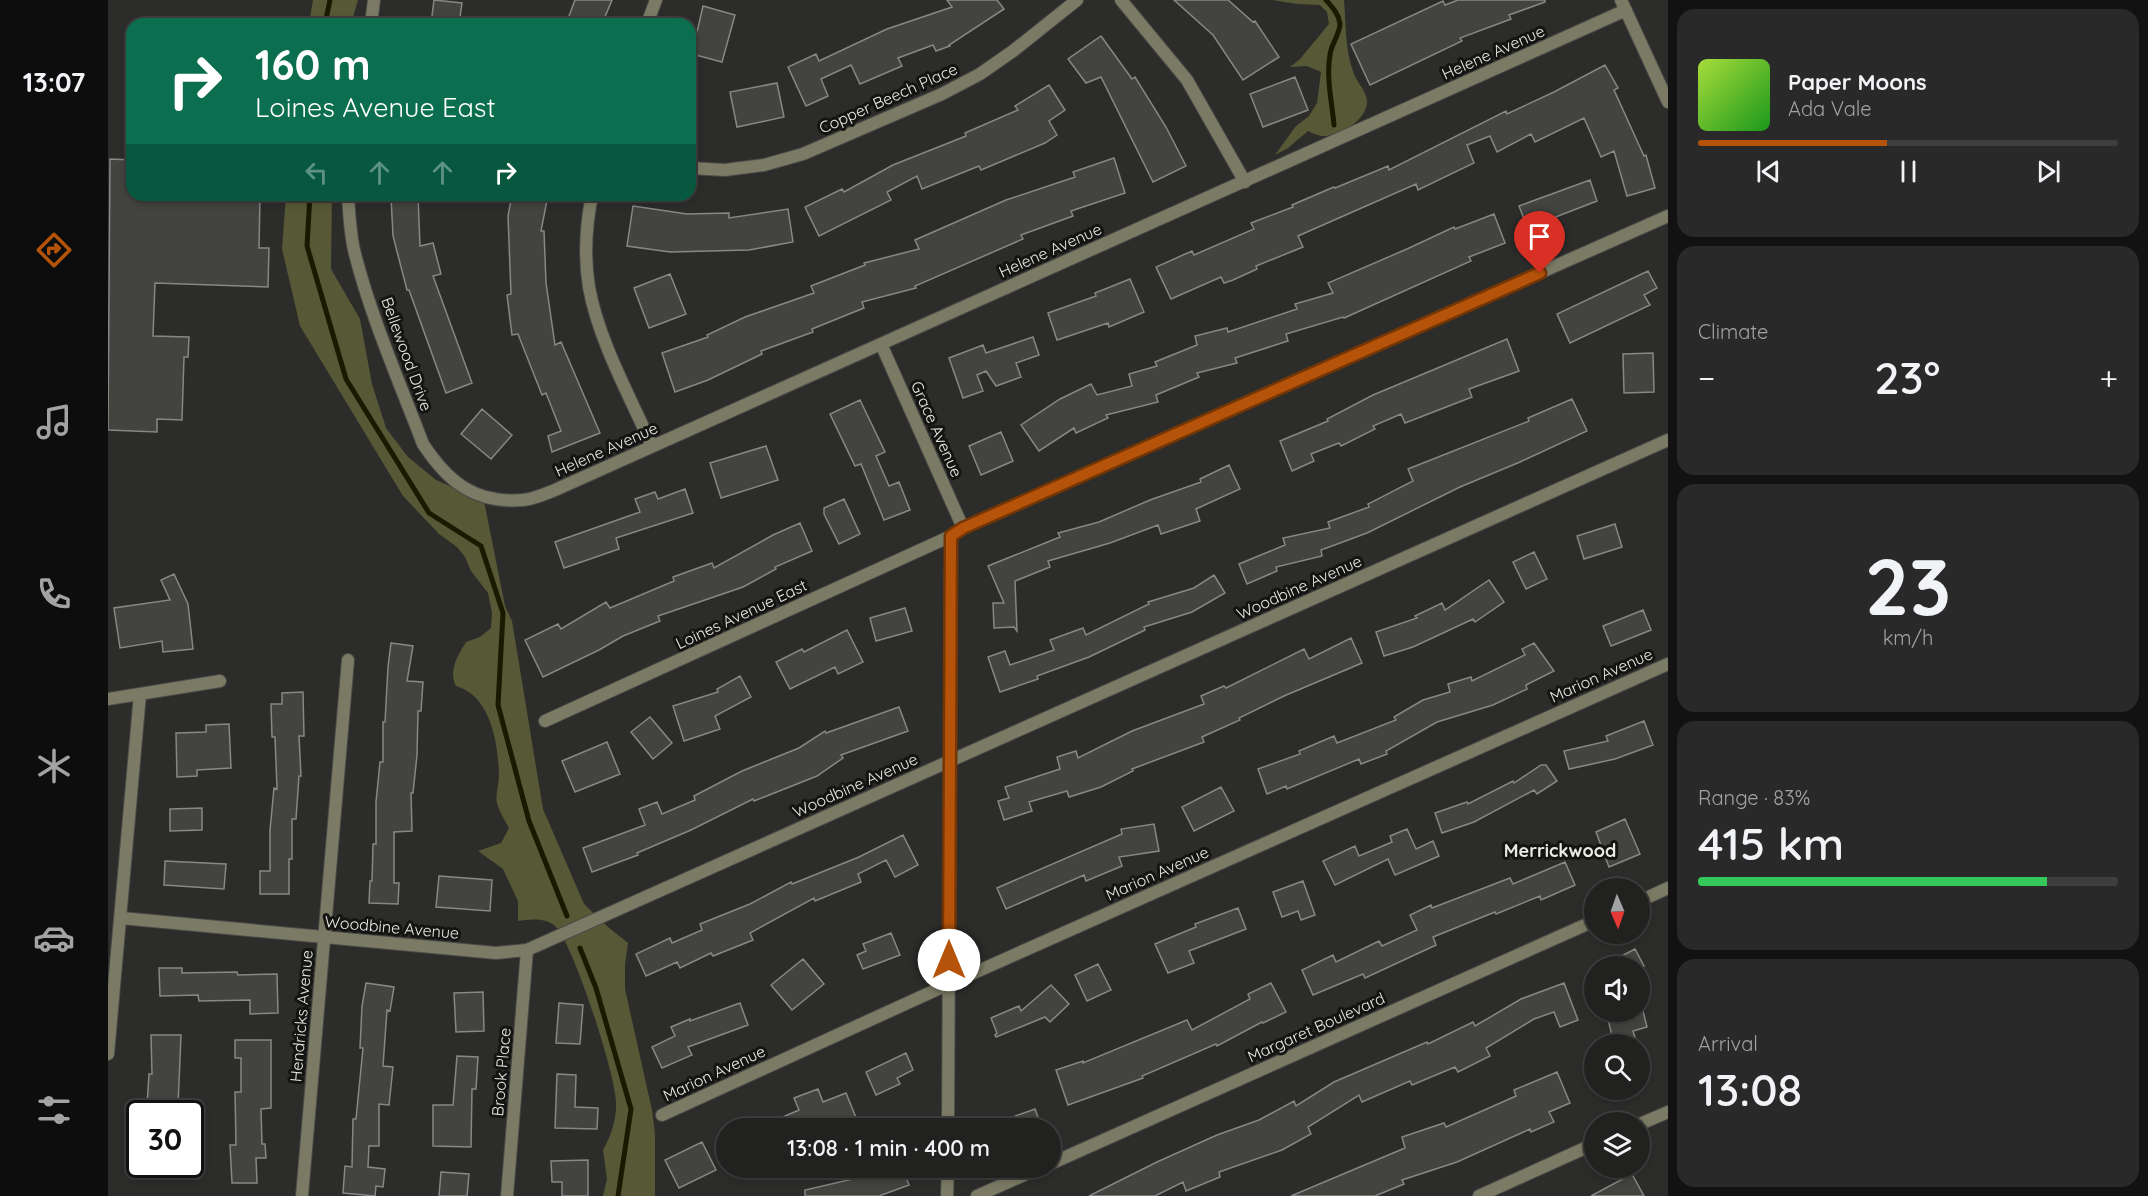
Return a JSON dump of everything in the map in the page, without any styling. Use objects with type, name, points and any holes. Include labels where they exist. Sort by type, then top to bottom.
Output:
[{"type":"street","points":[[372,18],[374,0]]},
{"type":"street","points":[[649,18],[656,0]]},
{"type":"street","name":"Copper Beech Place","points":[[696,168],[725,170],[764,165],[814,150],[942,94],[980,74],[1077,0]]},
{"type":"street","points":[[1121,0],[1187,80],[1245,182]]},
{"type":"street","points":[[1624,5],[1668,102]]},
{"type":"street","name":"Helene Avenue","points":[[483,496],[499,500],[525,500],[555,490],[1245,182],[1624,5]]},
{"type":"street","name":"Bellewood Drive","points":[[348,201],[354,249],[366,291],[423,444],[438,467],[463,488],[483,496]]},
{"type":"street","points":[[591,201],[587,217],[586,266],[590,289],[601,331],[652,446]]},
{"type":"street","points":[[963,528],[1668,216]]},
{"type":"street","name":"Grace Avenue","points":[[881,344],[963,528]]},
{"type":"street","name":"Woodbine Avenue","points":[[121,918],[496,953],[527,950],[1668,440]]},
{"type":"street","name":"Loines Avenue East","points":[[545,721],[951,536],[963,528]]},
{"type":"street","points":[[948,1118],[951,536]]},
{"type":"street","name":"Hendricks Avenue","points":[[302,1196],[348,660]]},
{"type":"street","name":"Marion Avenue","points":[[662,1115],[949,984],[1668,664]]},
{"type":"street","points":[[108,699],[220,681]]},
{"type":"street","points":[[108,1054],[140,694]]},
{"type":"street","points":[[1650,896],[1668,888]]},
{"type":"street","name":"Margaret Boulevard","points":[[1061,1159],[1584,925]]},
{"type":"street","name":"Brook Place","points":[[507,1196],[527,950]]},
{"type":"street","points":[[1650,1120],[1668,1112]]},
{"type":"street","points":[[1479,1196],[1584,1149]]},
{"type":"street","points":[[948,1178],[948,1196]]},
{"type":"street","points":[[977,1196],[1017,1178]]},
{"type":"green space","points":[[313,0],[358,0],[353,18],[310,18]]},
{"type":"green space","points":[[1272,0],[1344,0],[1349,56],[1354,74],[1367,99],[1365,110],[1350,127],[1328,136],[1308,131],[1288,148],[1275,155],[1296,126],[1309,116],[1317,103],[1321,72],[1307,66],[1290,67],[1300,59],[1329,24],[1327,12],[1320,5]]},
{"type":"green space","points":[[286,201],[332,201],[331,269],[360,319],[372,384],[386,428],[408,457],[436,480],[484,501],[505,606],[512,621],[543,809],[584,904],[628,943],[625,989],[652,1110],[655,1134],[655,1196],[603,1196],[607,1179],[603,1150],[613,1127],[616,1102],[609,1066],[593,1012],[574,960],[557,928],[544,920],[518,921],[518,901],[503,869],[478,851],[501,843],[509,828],[497,803],[499,775],[497,749],[490,722],[485,710],[477,700],[468,691],[456,686],[453,675],[455,663],[466,642],[480,637],[491,628],[492,613],[488,593],[471,571],[465,557],[457,547],[439,534],[403,496],[300,326],[282,249]]},
{"type":"building","points":[[434,0],[462,3],[460,18],[432,18]]},
{"type":"building","points":[[575,0],[612,0],[604,18],[568,18]]},
{"type":"building","points":[[947,0],[997,0],[1004,9],[950,46],[936,51],[933,45],[898,58],[902,66],[860,84],[851,65],[821,79],[828,96],[806,106],[788,67],[816,54],[819,61],[887,29],[952,7]]},
{"type":"building","points":[[1174,0],[1228,0],[1253,22],[1255,21],[1279,57],[1243,80],[1213,35]]},
{"type":"building","points":[[1458,0],[1545,0],[1545,2],[1509,15],[1511,19],[1460,38],[1462,41],[1370,85],[1351,44],[1443,1],[1445,5]]},
{"type":"building","points":[[703,6],[735,15],[722,62],[696,55],[696,37]]},
{"type":"building","points":[[1101,36],[1132,79],[1135,77],[1166,127],[1186,166],[1153,182],[1101,77],[1086,83],[1068,59]]},
{"type":"building","points":[[1605,65],[1618,88],[1614,90],[1644,156],[1646,155],[1655,188],[1627,196],[1614,151],[1601,157],[1584,118],[1535,142],[1531,134],[1497,152],[1490,136],[1467,145],[1474,163],[1418,190],[1416,184],[1298,236],[1303,247],[1256,266],[1257,269],[1233,280],[1224,283],[1221,277],[1171,299],[1156,267],[1192,251],[1194,255],[1254,229],[1251,223],[1293,207],[1292,205],[1334,187],[1388,166],[1389,170],[1506,111],[1507,114],[1554,92]]},
{"type":"building","points":[[1295,77],[1308,110],[1263,127],[1250,94]]},
{"type":"building","points":[[777,83],[784,117],[737,127],[730,92]]},
{"type":"building","points":[[1049,85],[1065,110],[1049,121],[1057,135],[1045,143],[981,170],[979,166],[922,189],[917,176],[887,192],[891,200],[819,236],[805,207],[842,189],[844,192],[893,165],[966,136],[965,133],[1018,110],[1015,106]]},
{"type":"building","points":[[1114,158],[1125,193],[1071,211],[1073,216],[1021,235],[1023,239],[915,286],[916,288],[862,302],[864,308],[812,329],[813,332],[761,351],[762,354],[708,380],[675,392],[662,353],[708,337],[707,335],[745,317],[814,293],[811,286],[865,265],[864,263],[919,249],[915,240],[1006,200],[1075,177],[1073,172]]},
{"type":"building","points":[[110,159],[126,160],[126,201],[260,201],[259,248],[269,248],[268,287],[155,283],[153,336],[189,337],[188,357],[184,357],[182,420],[157,419],[157,432],[108,430]]},
{"type":"building","points":[[1590,180],[1597,201],[1553,218],[1554,222],[1529,232],[1519,206]]},
{"type":"building","points":[[391,201],[418,201],[420,246],[433,243],[441,274],[433,276],[472,383],[446,393],[409,290],[407,290],[393,236]]},
{"type":"building","points":[[511,201],[547,201],[541,231],[544,231],[546,283],[555,345],[561,342],[600,433],[552,452],[548,436],[561,431],[546,393],[542,395],[518,334],[512,335],[507,295],[511,294],[508,216]]},
{"type":"building","points":[[633,206],[687,214],[729,213],[729,218],[788,209],[793,242],[749,250],[670,252],[627,246]]},
{"type":"building","points":[[1494,214],[1505,243],[1469,257],[1471,261],[1344,318],[1286,334],[1288,341],[1235,358],[1237,363],[1197,373],[1199,377],[1156,395],[1158,402],[1106,415],[1108,418],[1076,433],[1074,428],[1039,451],[1021,425],[1060,399],[1091,384],[1097,395],[1132,386],[1129,374],[1157,366],[1155,362],[1197,345],[1195,336],[1227,328],[1228,332],[1297,309],[1295,304],[1333,293],[1328,283],[1454,227],[1455,229]]},
{"type":"building","points":[[1648,271],[1657,288],[1644,295],[1650,305],[1570,343],[1557,314]]},
{"type":"building","points":[[670,274],[686,314],[649,328],[634,288]]},
{"type":"building","points":[[1130,279],[1144,312],[1109,327],[1108,323],[1057,340],[1048,313],[1096,296],[1095,293]]},
{"type":"building","points":[[1033,337],[1039,355],[1016,363],[1021,377],[996,386],[986,371],[977,375],[983,391],[963,398],[949,358],[983,345],[986,353]]},
{"type":"building","points":[[1507,339],[1519,371],[1469,389],[1472,397],[1405,423],[1401,414],[1373,426],[1375,429],[1341,446],[1339,443],[1311,454],[1314,461],[1292,471],[1280,441],[1328,421],[1327,419],[1373,395]]},
{"type":"building","points":[[1653,353],[1654,392],[1624,393],[1623,354]]},
{"type":"building","points":[[1572,399],[1587,431],[1460,487],[1367,533],[1321,550],[1322,556],[1276,567],[1277,571],[1247,584],[1239,564],[1285,545],[1283,538],[1330,528],[1328,522],[1369,507],[1368,504],[1413,481],[1408,469],[1529,421],[1528,418]]},
{"type":"building","points":[[860,400],[885,452],[876,456],[889,486],[899,482],[910,510],[884,520],[861,464],[855,466],[830,414]]},
{"type":"building","points":[[482,409],[512,435],[491,459],[461,434]]},
{"type":"building","points":[[1001,432],[1013,461],[981,475],[969,446]]},
{"type":"building","points":[[766,446],[778,480],[721,498],[710,463]]},
{"type":"building","points":[[1229,465],[1240,489],[1196,509],[1200,521],[1161,534],[1158,525],[1110,543],[1048,561],[1050,567],[1015,581],[1017,631],[1014,627],[994,628],[993,603],[1004,603],[988,566],[1060,537],[1058,533],[1099,522],[1150,500],[1201,482],[1200,479]]},
{"type":"building","points":[[685,489],[693,513],[616,538],[619,549],[564,568],[555,542],[640,512],[635,499],[655,492],[658,499]]},
{"type":"building","points":[[844,499],[860,534],[839,544],[824,514],[824,508]]},
{"type":"building","points":[[800,523],[812,551],[775,567],[776,569],[743,587],[658,616],[660,621],[623,636],[543,677],[525,640],[558,624],[561,629],[606,602],[610,608],[674,581],[673,577],[712,563],[714,568],[773,535]]},
{"type":"building","points":[[1615,524],[1622,547],[1584,559],[1577,536]]},
{"type":"building","points":[[1534,552],[1547,579],[1526,589],[1513,562]]},
{"type":"building","points":[[174,574],[188,604],[193,649],[163,652],[162,641],[120,648],[114,608],[170,600],[161,580]]},
{"type":"building","points":[[1214,575],[1225,593],[1192,612],[1144,627],[1145,630],[1089,657],[1037,676],[1038,679],[1000,692],[988,657],[1005,651],[1010,665],[1054,650],[1050,640],[1083,628],[1086,635],[1149,604],[1148,602],[1194,588]]},
{"type":"building","points":[[1489,580],[1504,602],[1475,622],[1473,619],[1413,647],[1384,656],[1376,632],[1417,618],[1415,616],[1442,603],[1445,610]]},
{"type":"building","points":[[905,608],[912,631],[876,641],[870,618]]},
{"type":"building","points":[[1643,610],[1651,630],[1611,646],[1603,626]]},
{"type":"building","points":[[847,630],[863,662],[838,674],[835,667],[790,689],[776,662],[802,649],[804,652]]},
{"type":"building","points":[[1351,638],[1362,663],[1239,718],[1240,720],[1202,737],[1204,742],[1132,769],[1133,771],[1101,787],[1069,797],[1067,791],[1029,802],[1032,811],[1004,820],[998,801],[1009,798],[1005,787],[1060,769],[1057,757],[1076,751],[1078,758],[1132,731],[1204,704],[1201,696],[1224,686],[1226,688],[1304,649],[1309,659]]},
{"type":"building","points":[[391,643],[413,646],[407,681],[423,682],[421,711],[418,711],[413,793],[411,793],[412,831],[394,832],[394,883],[399,883],[398,904],[369,903],[373,844],[376,844],[376,802],[380,762],[383,762],[383,722],[385,722]]},
{"type":"building","points":[[1534,643],[1554,671],[1526,685],[1527,689],[1493,705],[1437,722],[1386,751],[1387,754],[1361,764],[1359,759],[1287,789],[1286,786],[1267,794],[1258,769],[1300,754],[1299,751],[1334,736],[1337,743],[1396,720],[1394,717],[1423,700],[1450,692],[1448,684],[1471,677],[1472,681],[1525,655],[1522,649]]},
{"type":"building","points":[[740,676],[751,697],[715,716],[720,729],[684,741],[673,706],[718,692],[717,689]]},
{"type":"building","points":[[303,692],[304,736],[299,736],[301,776],[299,776],[296,819],[292,819],[289,894],[260,894],[260,871],[270,871],[270,830],[274,788],[277,789],[271,704],[282,704],[282,693]]},
{"type":"building","points":[[899,707],[908,731],[841,755],[843,758],[817,776],[754,801],[753,799],[691,830],[637,853],[638,855],[592,872],[583,848],[645,825],[639,809],[657,802],[662,814],[695,800],[694,796],[742,771],[799,748],[825,731],[826,733]]},
{"type":"building","points":[[650,717],[672,743],[653,759],[631,732]]},
{"type":"building","points":[[1644,721],[1653,745],[1615,759],[1569,769],[1564,751],[1608,741],[1606,736]]},
{"type":"building","points":[[229,724],[231,768],[197,770],[197,776],[177,777],[176,733],[206,732],[206,725]]},
{"type":"building","points":[[607,742],[620,774],[575,792],[562,761]]},
{"type":"building","points":[[1541,765],[1546,765],[1557,781],[1537,794],[1534,790],[1474,822],[1442,833],[1435,813],[1467,802],[1468,804],[1513,781],[1514,783]]},
{"type":"building","points":[[1221,787],[1234,811],[1194,831],[1182,807]]},
{"type":"building","points":[[202,808],[202,830],[170,831],[170,809]]},
{"type":"building","points":[[1625,819],[1640,854],[1609,867],[1596,832]]},
{"type":"building","points":[[1154,824],[1159,851],[1119,857],[1122,866],[1086,881],[1084,875],[1006,909],[997,888],[1122,834],[1121,829]]},
{"type":"building","points":[[1407,829],[1416,849],[1433,841],[1439,856],[1395,875],[1388,859],[1335,885],[1323,861],[1355,846],[1359,856],[1392,842],[1390,836]]},
{"type":"building","points":[[903,835],[918,865],[895,877],[886,860],[858,874],[861,882],[815,901],[814,898],[750,933],[753,940],[713,956],[711,953],[680,968],[677,962],[646,976],[636,954],[670,938],[672,943],[702,930],[700,924],[750,904],[791,882],[792,884],[859,857]]},
{"type":"building","points":[[165,861],[226,864],[224,889],[164,885]]},
{"type":"building","points":[[1565,862],[1575,885],[1541,900],[1540,896],[1433,937],[1436,945],[1365,978],[1363,974],[1313,995],[1302,970],[1333,955],[1336,962],[1379,941],[1382,946],[1417,930],[1410,915],[1431,905],[1432,908],[1510,878],[1513,884]]},
{"type":"building","points":[[439,876],[492,880],[490,911],[436,907]]},
{"type":"building","points":[[1303,881],[1315,915],[1301,920],[1298,911],[1282,917],[1273,892]]},
{"type":"building","points":[[1238,908],[1246,929],[1189,951],[1194,963],[1168,973],[1155,944],[1196,927],[1195,924]]},
{"type":"building","points":[[891,933],[900,955],[863,969],[857,955],[866,951],[863,944]]},
{"type":"building","points":[[1635,949],[1639,956],[1621,956]]},
{"type":"building","points":[[803,959],[824,984],[792,1010],[771,985]]},
{"type":"building","points":[[1098,964],[1111,990],[1087,1001],[1075,975]]},
{"type":"building","points":[[159,968],[182,968],[182,973],[277,974],[278,1013],[250,1014],[250,1000],[199,1001],[198,995],[160,996]]},
{"type":"building","points":[[366,983],[394,987],[390,1011],[387,1010],[383,1066],[393,1067],[389,1105],[379,1104],[379,1146],[369,1146],[368,1167],[385,1169],[383,1187],[376,1186],[375,1196],[343,1193],[345,1166],[352,1167],[353,1119],[356,1119],[363,1048],[360,1048],[362,1006]]},
{"type":"building","points":[[1271,983],[1286,1012],[1217,1046],[1216,1044],[1142,1076],[1143,1078],[1068,1105],[1056,1070],[1083,1061],[1083,1063],[1187,1020],[1192,1030],[1250,999],[1248,994]]},
{"type":"building","points":[[1564,983],[1578,1020],[1560,1027],[1554,1012],[1534,1019],[1486,1048],[1490,1056],[1458,1072],[1455,1067],[1412,1085],[1410,1081],[1362,1102],[1359,1095],[1308,1127],[1311,1134],[1282,1150],[1219,1172],[1220,1177],[1186,1191],[1183,1182],[1155,1196],[1089,1196],[1217,1135],[1259,1120],[1294,1101],[1296,1106],[1334,1082],[1427,1042],[1428,1044],[1473,1022],[1475,1026],[1521,999]]},
{"type":"building","points":[[1051,985],[1069,1004],[1050,1022],[1045,1017],[996,1037],[997,1033],[991,1018],[1019,1006],[1021,1011]]},
{"type":"building","points":[[483,992],[484,1031],[456,1032],[454,993]]},
{"type":"building","points":[[559,1003],[583,1005],[580,1044],[556,1043]]},
{"type":"building","points":[[740,1003],[748,1025],[688,1047],[692,1055],[662,1068],[652,1047],[675,1036],[671,1027]]},
{"type":"building","points":[[1609,1022],[1646,1022],[1647,1027],[1633,1031],[1634,1034],[1612,1034]]},
{"type":"building","points":[[151,1035],[181,1035],[178,1100],[147,1100],[149,1074],[152,1074]]},
{"type":"building","points":[[235,1040],[271,1040],[271,1108],[261,1109],[262,1144],[265,1144],[266,1158],[256,1158],[257,1183],[232,1183],[230,1145],[236,1145],[235,1092],[241,1092],[241,1058],[235,1058]]},
{"type":"building","points":[[906,1053],[913,1070],[897,1078],[900,1084],[876,1095],[866,1072]]},
{"type":"building","points":[[457,1056],[478,1057],[476,1089],[472,1089],[471,1147],[433,1146],[433,1105],[453,1105]]},
{"type":"building","points":[[1557,1072],[1570,1103],[1549,1112],[1554,1122],[1531,1132],[1530,1129],[1457,1162],[1402,1180],[1404,1184],[1375,1196],[1291,1196],[1405,1148],[1402,1137],[1444,1123],[1446,1127],[1516,1096],[1514,1090]]},
{"type":"building","points":[[557,1074],[576,1075],[575,1107],[598,1108],[597,1129],[555,1128]]},
{"type":"building","points":[[818,1089],[823,1102],[846,1093],[856,1118],[780,1118],[799,1110],[794,1098]]},
{"type":"building","points":[[1035,1109],[1038,1118],[1010,1118]]},
{"type":"building","points":[[702,1142],[716,1170],[679,1188],[665,1160]]},
{"type":"building","points":[[588,1160],[588,1196],[562,1196],[562,1182],[552,1182],[551,1161]]},
{"type":"building","points":[[441,1172],[469,1174],[467,1196],[439,1196]]},
{"type":"building","points":[[857,1178],[906,1178],[909,1185],[879,1196],[805,1196],[805,1190]]},
{"type":"building","points":[[1625,1178],[1634,1178],[1644,1196],[1591,1196]]},
{"type":"waterway","points":[[326,18],[330,0]]},
{"type":"waterway","points":[[1326,0],[1337,14],[1340,24],[1329,64],[1334,125]]},
{"type":"waterway","points":[[310,201],[307,246],[346,379],[429,513],[481,546],[503,613],[498,705],[529,821],[567,916]]},
{"type":"waterway","points":[[580,948],[596,988],[631,1109],[618,1196]]},
{"type":"district","name":"Merrickwood","points":[[1560,851]]},
{"type":"route","points":[[949,960],[951,536],[963,528],[1540,273]]}]
